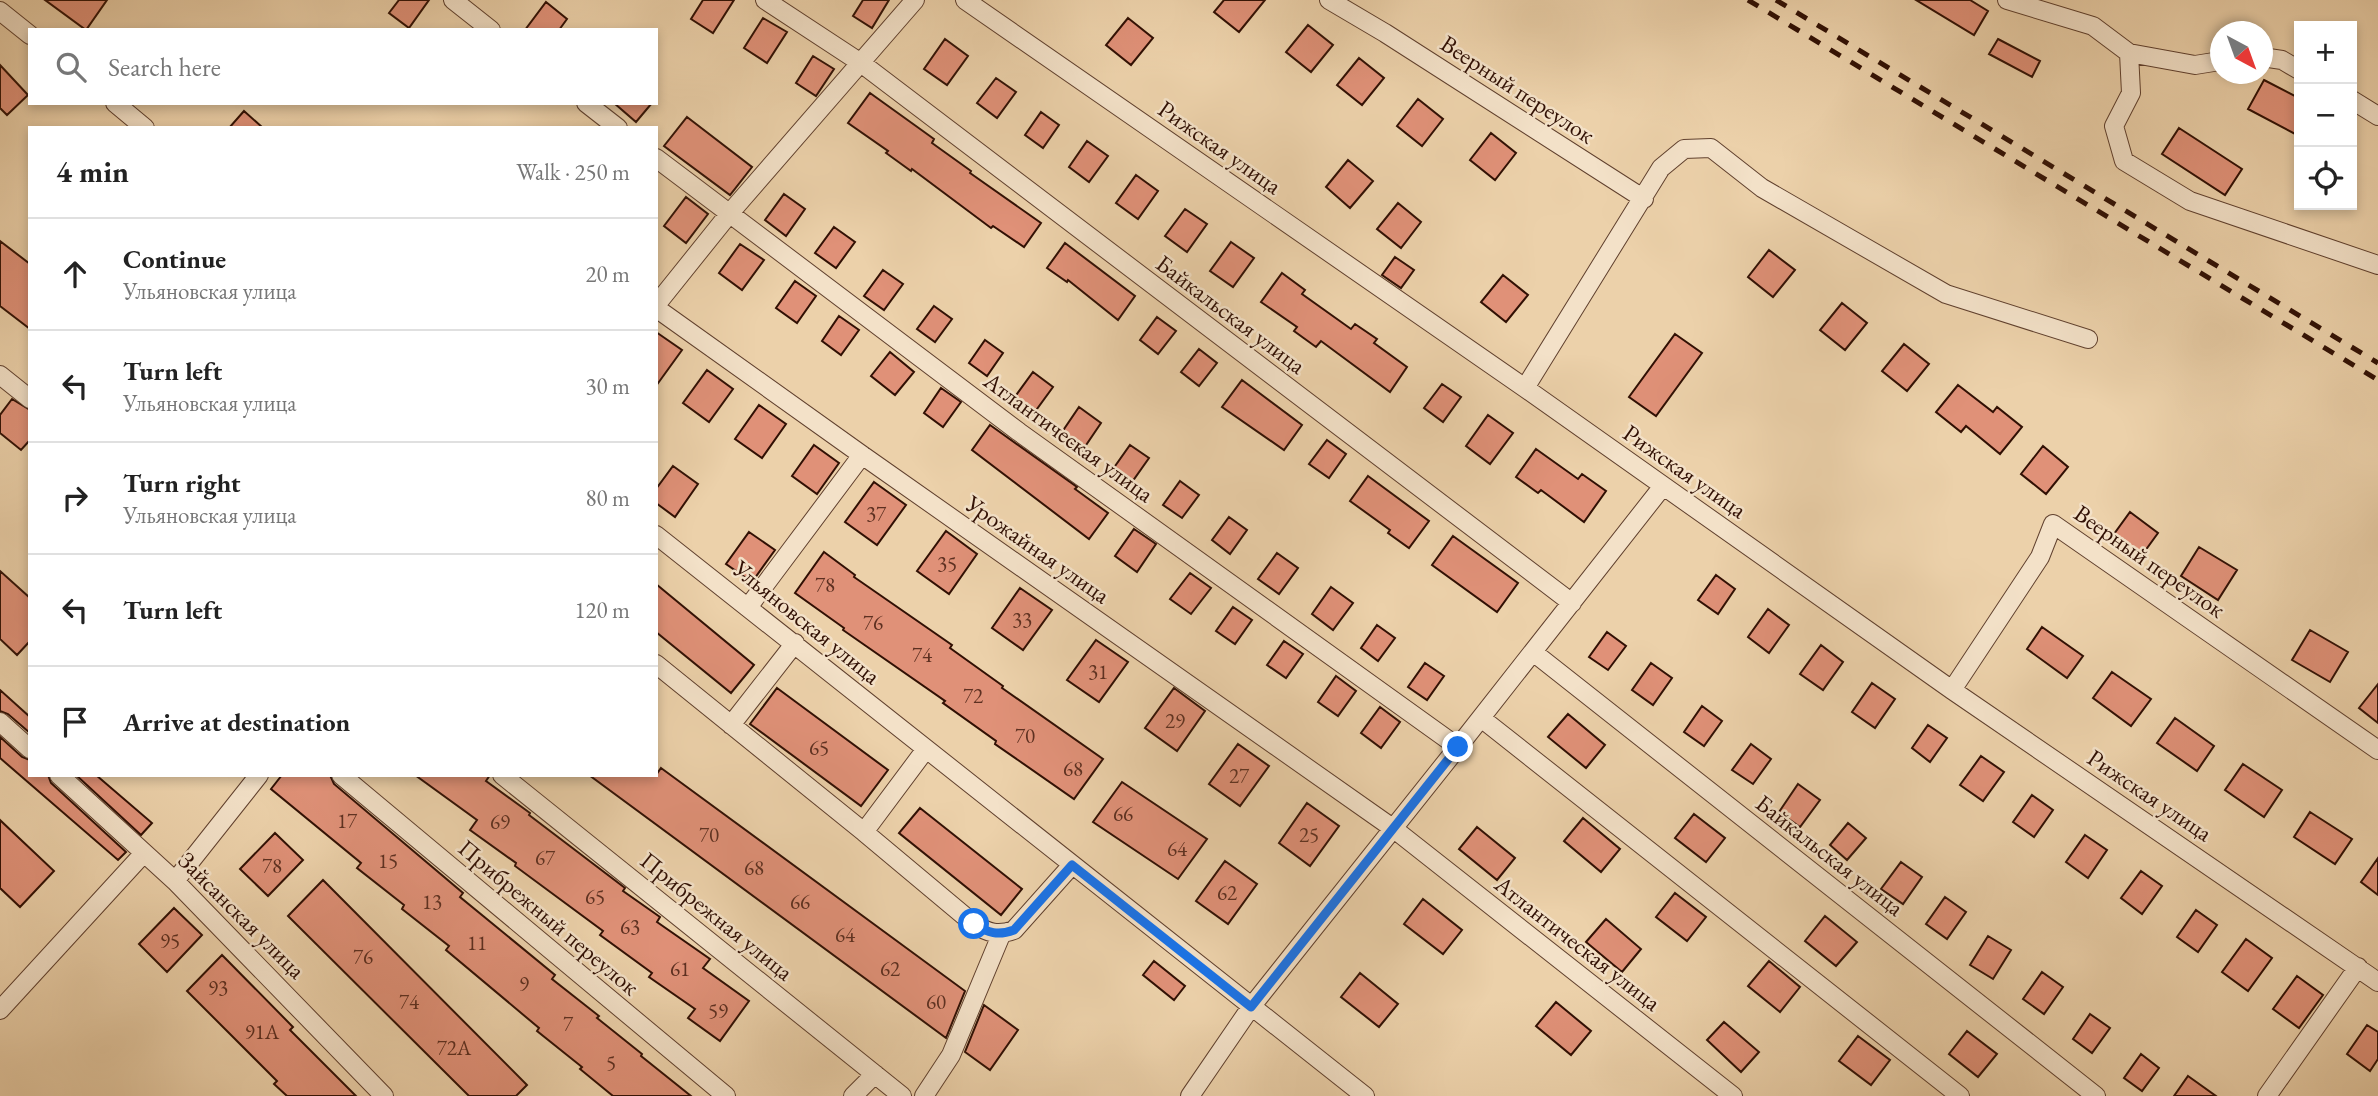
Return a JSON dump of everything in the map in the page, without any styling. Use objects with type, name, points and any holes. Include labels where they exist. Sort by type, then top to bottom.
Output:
[{"type":"street","points":[[453,0],[488,28]]},
{"type":"street","name":"Байкальская улица","points":[[765,0],[861,63],[1572,603]]},
{"type":"street","points":[[658,303],[729,214],[915,0]]},
{"type":"street","name":"Рижская улица","points":[[965,0],[1525,388],[1952,690],[2378,982]]},
{"type":"street","name":"Веерный переулок","points":[[1329,0],[1644,199]]},
{"type":"street","points":[[2007,0],[2094,26],[2129,53],[2195,65],[2210,63]]},
{"type":"street","points":[[0,11],[28,33]]},
{"type":"street","points":[[2129,53],[2131,93],[2114,126],[2124,161],[2190,201],[2378,265]]},
{"type":"street","points":[[2273,59],[2294,67]]},
{"type":"street","points":[[2357,103],[2378,116]]},
{"type":"street","points":[[117,105],[143,126]]},
{"type":"street","points":[[589,105],[615,126]]},
{"type":"street","points":[[1525,388],[1661,168],[1684,149],[1711,148],[1773,194],[1946,294],[2088,339]]},
{"type":"street","name":"Атлантическая улица","points":[[658,160],[1019,432],[1458,747]]},
{"type":"street","name":"Урожайная улица","points":[[658,307],[862,455],[1394,829]]},
{"type":"street","points":[[0,375],[28,397]]},
{"type":"street","points":[[748,606],[862,455]]},
{"type":"street","points":[[1190,1096],[1251,1007],[1663,486]]},
{"type":"street","name":"Веерный переулок","points":[[1952,690],[2040,558],[2053,524],[2378,750]]},
{"type":"street","name":"Ульяновская улица","points":[[658,537],[1365,1096]]},
{"type":"street","points":[[730,725],[795,643]]},
{"type":"street","name":"Байкальская улица","points":[[1533,652],[2096,1096]]},
{"type":"street","points":[[658,666],[985,931],[1001,935],[1014,930],[1072,865]]},
{"type":"street","points":[[1481,718],[1960,1096]]},
{"type":"street","points":[[0,722],[28,747]]},
{"type":"street","points":[[864,832],[926,749]]},
{"type":"street","name":"Зайсанская улица","points":[[61,777],[175,881],[384,1096]]},
{"type":"street","points":[[175,881],[257,777]]},
{"type":"street","name":"Прибрежный переулок","points":[[343,777],[726,1096]]},
{"type":"street","name":"Прибрежная улица","points":[[504,777],[902,1096]]},
{"type":"street","name":"Атлантическая улица","points":[[1394,829],[1733,1096]]},
{"type":"street","points":[[0,1010],[144,853]]},
{"type":"street","points":[[924,1096],[951,1055],[1001,935]]},
{"type":"street","points":[[2267,1096],[2358,967]]},
{"type":"street","points":[[853,1096],[875,1074]]},
{"type":"building","points":[[45,0],[107,0],[87,28],[83,28]]},
{"type":"building","points":[[399,0],[429,0],[409,28],[389,13]]},
{"type":"building","points":[[703,0],[734,0],[713,33],[691,19]]},
{"type":"building","points":[[863,0],[889,0],[872,28],[853,16]]},
{"type":"building","points":[[1224,0],[1265,0],[1239,32],[1214,12]]},
{"type":"building","points":[[1916,0],[1970,0],[1988,11],[1974,35]]},
{"type":"building","points":[[546,2],[567,19],[560,28],[526,28]]},
{"type":"building","points":[[763,18],[787,32],[767,63],[744,48]]},
{"type":"building","points":[[1128,18],[1153,38],[1131,65],[1106,45]]},
{"type":"building","points":[[1308,25],[1333,45],[1311,72],[1286,52]]},
{"type":"building","points":[[945,39],[968,56],[947,85],[924,69]]},
{"type":"building","points":[[1998,39],[2040,61],[2032,77],[1989,54]]},
{"type":"building","points":[[813,56],[834,69],[816,96],[796,83]]},
{"type":"building","points":[[1359,58],[1384,78],[1362,105],[1337,85]]},
{"type":"building","points":[[0,65],[28,95],[7,115],[0,108]]},
{"type":"building","points":[[996,78],[1016,92],[997,118],[977,103]]},
{"type":"building","points":[[2262,84],[2272,84],[2294,95],[2294,133],[2248,109]]},
{"type":"building","points":[[870,93],[934,139],[932,143],[971,171],[970,173],[1041,223],[1024,247],[993,226],[991,228],[848,123]]},
{"type":"building","points":[[1418,99],[1443,119],[1422,146],[1397,126]]},
{"type":"building","points":[[616,105],[650,105],[636,122]]},
{"type":"building","points":[[244,111],[261,126],[231,126]]},
{"type":"building","points":[[1041,112],[1059,125],[1043,148],[1025,135]]},
{"type":"building","points":[[687,117],[752,167],[730,195],[664,146]]},
{"type":"building","points":[[2179,128],[2242,169],[2225,195],[2162,154]]},
{"type":"building","points":[[1491,133],[1516,153],[1495,180],[1470,160]]},
{"type":"building","points":[[1087,141],[1108,156],[1089,182],[1069,167]]},
{"type":"building","points":[[1348,160],[1373,181],[1350,208],[1326,187]]},
{"type":"building","points":[[1136,175],[1158,191],[1138,219],[1116,203]]},
{"type":"building","points":[[784,194],[805,209],[786,236],[765,220]]},
{"type":"building","points":[[686,197],[708,214],[686,243],[664,226]]},
{"type":"building","points":[[1398,203],[1421,222],[1401,248],[1377,229]]},
{"type":"building","points":[[1185,209],[1207,224],[1187,252],[1165,236]]},
{"type":"building","points":[[834,227],[855,242],[836,268],[815,253]]},
{"type":"building","points":[[0,241],[28,262],[28,327],[0,306]]},
{"type":"building","points":[[1231,242],[1254,258],[1233,287],[1210,271]]},
{"type":"building","points":[[1065,243],[1135,296],[1118,320],[1068,280],[1067,282],[1047,268]]},
{"type":"building","points":[[740,244],[764,260],[742,290],[719,273]]},
{"type":"building","points":[[1769,250],[1795,270],[1773,297],[1748,277]]},
{"type":"building","points":[[1395,257],[1414,270],[1401,288],[1382,275]]},
{"type":"building","points":[[883,270],[903,284],[884,310],[864,296]]},
{"type":"building","points":[[1282,273],[1305,290],[1302,294],[1351,329],[1355,324],[1377,339],[1374,343],[1407,367],[1390,392],[1321,341],[1316,347],[1294,331],[1297,327],[1261,302]]},
{"type":"building","points":[[1503,275],[1528,295],[1506,322],[1481,302]]},
{"type":"building","points":[[795,281],[816,296],[797,323],[776,308]]},
{"type":"building","points":[[1842,303],[1867,323],[1845,350],[1820,330]]},
{"type":"building","points":[[934,306],[952,319],[935,342],[917,329]]},
{"type":"building","points":[[839,316],[859,330],[841,355],[822,341]]},
{"type":"building","points":[[1157,317],[1176,331],[1158,354],[1140,340]]},
{"type":"building","points":[[658,333],[682,350],[658,383]]},
{"type":"building","points":[[1675,334],[1702,353],[1656,416],[1629,397]]},
{"type":"building","points":[[985,340],[1003,353],[987,376],[969,363]]},
{"type":"building","points":[[1904,344],[1929,364],[1907,391],[1882,371]]},
{"type":"building","points":[[1199,349],[1217,363],[1199,386],[1181,372]]},
{"type":"building","points":[[890,352],[914,372],[895,395],[871,376]]},
{"type":"building","points":[[707,370],[733,389],[709,422],[683,403]]},
{"type":"building","points":[[1033,372],[1053,387],[1034,413],[1014,398]]},
{"type":"building","points":[[1242,380],[1302,425],[1284,450],[1222,407]]},
{"type":"building","points":[[1442,384],[1461,397],[1443,422],[1424,408]]},
{"type":"building","points":[[1958,385],[1993,412],[1997,407],[2022,427],[2000,454],[1966,426],[1961,432],[1936,412]]},
{"type":"building","points":[[941,388],[961,402],[943,427],[924,413]]},
{"type":"building","points":[[12,399],[28,409],[28,442],[21,450],[0,433],[0,415]]},
{"type":"building","points":[[759,405],[786,424],[762,458],[735,439]]},
{"type":"building","points":[[1079,407],[1101,423],[1082,451],[1060,435]]},
{"type":"building","points":[[1488,415],[1513,433],[1490,464],[1466,446]]},
{"type":"building","points":[[990,425],[1077,487],[1075,489],[1108,513],[1089,539],[972,450]]},
{"type":"building","points":[[1327,440],[1346,454],[1329,478],[1309,464]]},
{"type":"building","points":[[814,445],[839,463],[817,494],[792,476]]},
{"type":"building","points":[[1130,445],[1149,458],[1132,482],[1113,469]]},
{"type":"building","points":[[2043,446],[2068,467],[2046,494],[2021,474]]},
{"type":"building","points":[[1536,449],[1578,479],[1582,474],[1606,491],[1584,522],[1541,490],[1538,493],[1516,477]]},
{"type":"building","points":[[673,466],[698,484],[675,517],[658,504],[658,486]]},
{"type":"building","points":[[1368,476],[1429,521],[1409,548],[1388,533],[1390,530],[1350,501]]},
{"type":"building","points":[[1180,481],[1199,495],[1182,518],[1163,505]]},
{"type":"building","points":[[874,482],[906,505],[877,545],[845,522]]},
{"type":"building","points":[[2130,512],[2158,533],[2142,555],[2114,534]]},
{"type":"building","points":[[1229,517],[1247,530],[1230,554],[1212,540]]},
{"type":"building","points":[[1134,529],[1156,544],[1137,572],[1115,556]]},
{"type":"building","points":[[946,531],[977,554],[949,594],[917,571]]},
{"type":"building","points":[[749,532],[775,550],[752,582],[726,564]]},
{"type":"building","points":[[1453,536],[1518,583],[1497,612],[1432,565]]},
{"type":"building","points":[[2199,547],[2237,570],[2218,600],[2181,576]]},
{"type":"building","points":[[824,552],[855,575],[854,577],[952,645],[950,648],[1003,686],[1002,688],[1103,759],[1074,799],[995,744],[996,741],[943,703],[945,701],[795,593]]},
{"type":"building","points":[[1277,553],[1298,568],[1279,594],[1258,579]]},
{"type":"building","points":[[0,571],[28,596],[28,643],[17,655],[0,639]]},
{"type":"building","points":[[1190,573],[1211,588],[1191,614],[1170,599]]},
{"type":"building","points":[[1716,575],[1735,589],[1718,614],[1698,600]]},
{"type":"building","points":[[658,586],[754,665],[731,693],[658,634]]},
{"type":"building","points":[[1331,587],[1353,603],[1333,630],[1312,614]]},
{"type":"building","points":[[1020,588],[1052,610],[1023,650],[992,628]]},
{"type":"building","points":[[1233,607],[1252,620],[1235,644],[1216,631]]},
{"type":"building","points":[[1768,609],[1789,625],[1769,653],[1748,637]]},
{"type":"building","points":[[1377,625],[1395,638],[1378,661],[1361,648]]},
{"type":"building","points":[[2042,627],[2083,656],[2067,678],[2027,649]]},
{"type":"building","points":[[2310,630],[2348,652],[2330,682],[2292,660]]},
{"type":"building","points":[[1607,632],[1626,646],[1608,670],[1589,657]]},
{"type":"building","points":[[1096,640],[1128,662],[1099,702],[1067,680]]},
{"type":"building","points":[[1284,641],[1303,654],[1286,678],[1267,665]]},
{"type":"building","points":[[1821,645],[1843,662],[1823,690],[1800,674]]},
{"type":"building","points":[[1425,663],[1444,676],[1427,700],[1408,687]]},
{"type":"building","points":[[1651,663],[1672,678],[1653,705],[1632,690]]},
{"type":"building","points":[[2112,672],[2151,699],[2131,726],[2093,698]]},
{"type":"building","points":[[1336,676],[1356,691],[1338,716],[1318,702]]},
{"type":"building","points":[[1872,683],[1895,699],[1875,728],[1852,712]]},
{"type":"building","points":[[2378,684],[2378,723],[2359,708]]},
{"type":"building","points":[[777,688],[888,770],[861,806],[750,724]]},
{"type":"building","points":[[1174,688],[1205,711],[1177,751],[1145,728]]},
{"type":"building","points":[[0,690],[28,715],[28,731],[8,714],[0,711]]},
{"type":"building","points":[[1702,706],[1722,721],[1704,746],[1684,732]]},
{"type":"building","points":[[1380,707],[1400,722],[1381,748],[1361,733]]},
{"type":"building","points":[[1568,714],[1605,745],[1586,768],[1548,737]]},
{"type":"building","points":[[2175,718],[2214,746],[2197,771],[2157,743]]},
{"type":"building","points":[[1928,725],[1947,738],[1930,762],[1912,748]]},
{"type":"building","points":[[0,737],[28,759],[28,777],[49,777],[51,783],[126,852],[118,860],[0,758]]},
{"type":"building","points":[[1238,744],[1269,766],[1240,806],[1209,784]]},
{"type":"building","points":[[1751,744],[1771,759],[1753,784],[1732,770]]},
{"type":"building","points":[[1981,756],[2004,772],[1983,801],[1960,785]]},
{"type":"building","points":[[2243,764],[2282,790],[2264,817],[2225,790]]},
{"type":"building","points":[[661,768],[965,991],[946,1038],[592,777],[658,777]]},
{"type":"building","points":[[78,777],[98,777],[152,823],[141,835]]},
{"type":"building","points":[[280,777],[331,777],[334,784],[463,893],[460,897],[555,975],[552,979],[691,1096],[613,1096],[537,1031],[539,1028],[446,950],[449,946],[402,909],[404,905],[357,868],[361,863],[271,789]]},
{"type":"building","points":[[418,777],[489,777],[486,781],[625,888],[623,891],[660,917],[657,922],[710,959],[703,968],[749,1001],[720,1041],[688,1018],[695,1009],[649,977],[652,973],[600,935],[603,931],[470,830],[477,820]]},
{"type":"building","points":[[1122,782],[1207,839],[1178,879],[1093,822]]},
{"type":"building","points":[[1798,784],[1820,800],[1800,827],[1779,812]]},
{"type":"building","points":[[2032,795],[2053,810],[2034,837],[2013,822]]},
{"type":"building","points":[[1307,803],[1339,826],[1310,866],[1279,843]]},
{"type":"building","points":[[920,808],[1022,889],[1001,915],[899,833]]},
{"type":"building","points":[[2310,812],[2352,839],[2335,864],[2294,837]]},
{"type":"building","points":[[1694,814],[1725,838],[1706,862],[1675,838]]},
{"type":"building","points":[[1583,818],[1620,849],[1601,872],[1564,841]]},
{"type":"building","points":[[0,820],[54,871],[20,907],[0,888]]},
{"type":"building","points":[[1848,823],[1866,838],[1847,860],[1830,845]]},
{"type":"building","points":[[1477,827],[1515,858],[1497,880],[1459,849]]},
{"type":"building","points":[[275,833],[303,860],[268,896],[240,869]]},
{"type":"building","points":[[2085,835],[2107,850],[2088,878],[2066,862]]},
{"type":"building","points":[[2378,858],[2378,895],[2361,882]]},
{"type":"building","points":[[1225,861],[1257,884],[1228,924],[1196,901]]},
{"type":"building","points":[[1901,862],[1922,877],[1903,904],[1881,889]]},
{"type":"building","points":[[2141,871],[2162,886],[2142,914],[2121,898]]},
{"type":"building","points":[[323,880],[527,1085],[516,1096],[469,1096],[288,916]]},
{"type":"building","points":[[1675,893],[1706,917],[1687,941],[1656,917]]},
{"type":"building","points":[[1945,897],[1966,912],[1947,939],[1926,924]]},
{"type":"building","points":[[1423,899],[1462,930],[1443,954],[1404,924]]},
{"type":"building","points":[[174,908],[202,935],[167,972],[139,944]]},
{"type":"building","points":[[2196,910],[2217,925],[2198,952],[2177,937]]},
{"type":"building","points":[[1825,916],[1857,942],[1836,966],[1805,941]]},
{"type":"building","points":[[1606,919],[1641,949],[1622,972],[1586,942]]},
{"type":"building","points":[[1988,936],[2011,950],[1993,979],[1970,965]]},
{"type":"building","points":[[2246,939],[2272,958],[2248,991],[2222,972]]},
{"type":"building","points":[[222,955],[293,1027],[290,1030],[356,1096],[287,1096],[274,1084],[277,1081],[187,991]]},
{"type":"building","points":[[1154,961],[1185,986],[1174,1000],[1143,975]]},
{"type":"building","points":[[1769,961],[1800,987],[1780,1012],[1748,986]]},
{"type":"building","points":[[2042,972],[2063,987],[2044,1014],[2023,999]]},
{"type":"building","points":[[1360,973],[1398,1004],[1379,1027],[1341,997]]},
{"type":"building","points":[[2297,976],[2323,995],[2299,1028],[2273,1009]]},
{"type":"building","points":[[1556,1002],[1591,1031],[1571,1055],[1536,1026]]},
{"type":"building","points":[[984,1005],[1018,1030],[990,1070],[965,1052]]},
{"type":"building","points":[[2090,1014],[2110,1028],[2092,1053],[2073,1039]]},
{"type":"building","points":[[1724,1022],[1759,1052],[1741,1072],[1707,1040]]},
{"type":"building","points":[[2367,1025],[2378,1032],[2378,1059],[2370,1071],[2347,1054]]},
{"type":"building","points":[[1967,1031],[1997,1054],[1978,1077],[1949,1054]]},
{"type":"building","points":[[1858,1036],[1890,1060],[1871,1085],[1839,1061]]},
{"type":"building","points":[[2141,1054],[2159,1068],[2142,1091],[2124,1078]]},
{"type":"building","points":[[2188,1076],[2216,1096],[2174,1096]]},
{"type":"railway","points":[[1748,0],[2378,380]]},
{"type":"railway","points":[[1776,0],[2378,363]]},
{"type":"route","points":[[974,924],[985,931],[1001,935],[1014,930],[1072,865],[1251,1007],[1458,747]]}]
